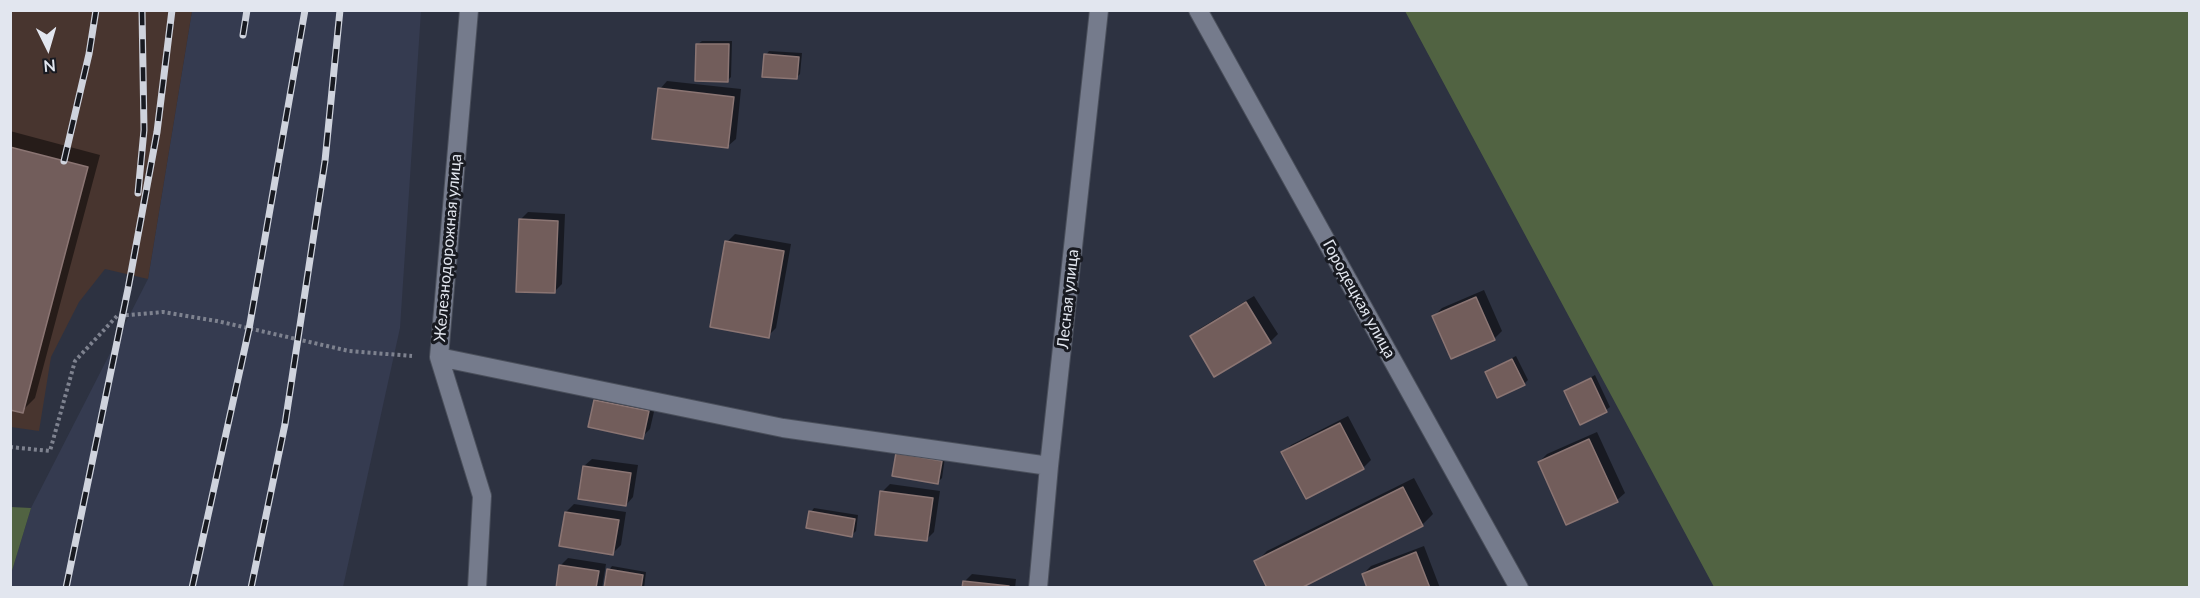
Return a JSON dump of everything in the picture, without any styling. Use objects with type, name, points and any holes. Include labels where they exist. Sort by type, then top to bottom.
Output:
[{"type":"street","name":"Железнодорожная улица","points":[[469,10],[439,357],[482,496],[477,588]]},
{"type":"street","name":"Лесная улица","points":[[1038,588],[1049,466],[1099,10]]},
{"type":"street","name":"Городецкая улица","points":[[1198,10],[1520,588]]},
{"type":"street","points":[[439,357],[783,428],[1049,466]]},
{"type":"path","points":[[10,447],[50,451],[75,361],[117,316],[163,312],[217,321],[349,351],[439,357]]},
{"type":"shaded area","points":[[11,11],[192,11],[148,279],[105,269],[79,302],[51,357],[39,431],[11,427]]},
{"type":"shaded area","points":[[192,11],[421,11],[400,328],[343,587],[11,588],[11,574],[31,508],[148,279]]},
{"type":"green space","points":[[1405,11],[2189,11],[2189,587],[1714,587]]},
{"type":"green space","points":[[10,507],[31,508],[11,574]]},
{"type":"building","points":[[696,44],[729,44],[728,82],[695,81]]},
{"type":"building","points":[[764,54],[799,57],[797,79],[762,77]]},
{"type":"building","points":[[658,88],[734,97],[728,148],[652,139]]},
{"type":"building","points":[[10,147],[88,167],[23,413],[10,410]]},
{"type":"building","points":[[519,219],[558,221],[555,293],[516,292]]},
{"type":"building","points":[[725,241],[784,251],[769,338],[710,327]]},
{"type":"building","points":[[1476,297],[1495,340],[1451,359],[1432,316]]},
{"type":"building","points":[[1246,302],[1271,343],[1214,377],[1190,336]]},
{"type":"building","points":[[1512,359],[1525,385],[1497,398],[1485,372]]},
{"type":"building","points":[[1591,378],[1607,412],[1580,425],[1564,391]]},
{"type":"building","points":[[594,400],[649,411],[643,439],[588,427]]},
{"type":"building","points":[[1340,423],[1364,469],[1306,499],[1281,452]]},
{"type":"building","points":[[1589,439],[1618,502],[1566,525],[1538,462]]},
{"type":"building","points":[[896,453],[942,461],[938,484],[892,476]]},
{"type":"building","points":[[583,466],[631,473],[626,506],[578,499]]},
{"type":"building","points":[[1403,487],[1423,526],[1301,588],[1267,588],[1254,561]]},
{"type":"building","points":[[880,491],[933,498],[927,541],[875,535]]},
{"type":"building","points":[[809,511],[855,519],[852,537],[806,528]]},
{"type":"building","points":[[565,512],[619,520],[613,555],[559,546]]},
{"type":"building","points":[[1416,552],[1430,588],[1367,588],[1362,574]]},
{"type":"building","points":[[559,565],[599,571],[596,588],[556,588]]},
{"type":"building","points":[[607,569],[643,575],[641,588],[604,588]]},
{"type":"building","points":[[963,581],[1009,586],[1008,588],[962,588]]},
{"type":"railway","points":[[64,161],[89,54],[96,10]]},
{"type":"railway","points":[[138,193],[144,130],[142,10]]},
{"type":"railway","points":[[66,588],[128,289],[157,132],[172,10]]},
{"type":"railway","points":[[243,35],[247,10]]},
{"type":"railway","points":[[192,588],[249,329],[305,10]]},
{"type":"railway","points":[[251,588],[285,424],[325,161],[340,10]]}]
